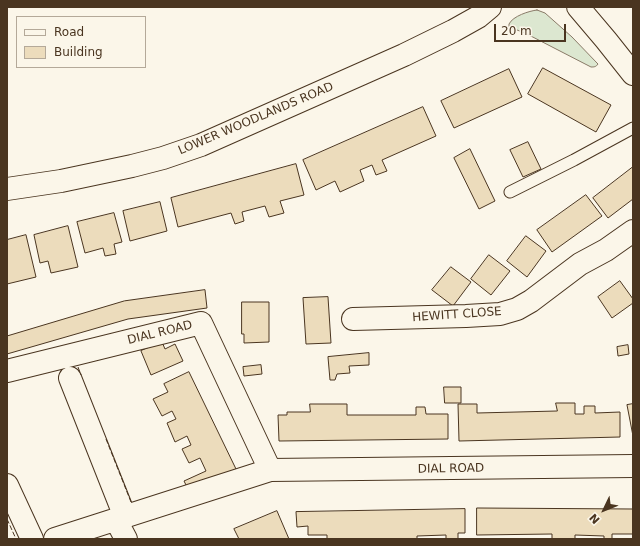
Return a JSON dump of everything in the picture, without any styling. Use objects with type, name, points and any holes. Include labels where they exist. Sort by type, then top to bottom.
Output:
[{"type":"street","name":"LOWER WOODLANDS ROAD","points":[[7,189],[61,181],[125,167],[163,158],[201,145],[432,41],[468,23],[490,7]]},
{"type":"street","points":[[578,7],[632,70]]},
{"type":"street","name":"HEWITT CLOSE","points":[[353,319],[466,316],[500,314],[511,311],[531,301],[577,266],[606,250],[633,231]]},
{"type":"street","name":"DIAL ROAD","points":[[7,371],[201,323],[270,470]]},
{"type":"street","points":[[70,378],[120,518],[126,539]]},
{"type":"street","name":"DIAL ROAD","points":[[55,539],[270,470],[633,466]]},
{"type":"street","points":[[7,485],[32,539]]},
{"type":"lane","points":[[510,192],[633,128]]},
{"type":"green space","points":[[537,10],[545,13],[572,37],[598,64],[595,67],[591,67],[525,33],[509,27],[511,21],[518,16]]},
{"type":"building","points":[[543,68],[611,105],[596,132],[528,94]]},
{"type":"building","points":[[509,69],[522,97],[454,128],[441,101]]},
{"type":"building","points":[[423,107],[436,136],[382,160],[387,171],[376,175],[372,165],[360,170],[364,181],[340,192],[335,181],[316,190],[303,160]]},
{"type":"building","points":[[528,142],[541,169],[523,177],[510,150]]},
{"type":"building","points":[[470,149],[495,201],[479,209],[454,158]]},
{"type":"building","points":[[296,164],[304,195],[280,201],[284,213],[269,217],[265,206],[242,212],[244,221],[235,224],[231,213],[178,227],[171,198]]},
{"type":"building","points":[[633,167],[633,199],[608,218],[593,198]]},
{"type":"building","points":[[586,195],[602,216],[552,252],[537,230]]},
{"type":"building","points":[[160,202],[167,231],[130,241],[123,211]]},
{"type":"building","points":[[114,213],[122,242],[114,244],[116,254],[105,256],[103,248],[85,253],[77,222]]},
{"type":"building","points":[[68,226],[78,267],[51,273],[48,261],[40,263],[34,235]]},
{"type":"building","points":[[26,235],[36,277],[7,284],[7,240]]},
{"type":"building","points":[[526,236],[546,251],[527,277],[507,261]]},
{"type":"building","points":[[489,255],[510,271],[491,295],[471,279]]},
{"type":"building","points":[[451,267],[471,282],[453,306],[432,290]]},
{"type":"building","points":[[620,281],[633,299],[633,303],[612,318],[598,297]]},
{"type":"building","points":[[205,290],[207,308],[128,319],[7,354],[7,336],[124,301]]},
{"type":"building","points":[[328,297],[331,343],[306,344],[303,298]]},
{"type":"building","points":[[242,302],[269,302],[269,342],[244,343],[244,334],[242,334]]},
{"type":"building","points":[[162,342],[165,349],[175,344],[183,361],[151,375],[141,351]]},
{"type":"building","points":[[628,345],[629,354],[618,356],[617,347]]},
{"type":"building","points":[[369,353],[369,365],[349,366],[350,373],[337,374],[335,380],[330,380],[328,357]]},
{"type":"building","points":[[261,365],[262,374],[244,376],[243,367]]},
{"type":"building","points":[[189,372],[236,469],[189,491],[184,481],[206,471],[200,458],[189,463],[182,449],[191,445],[187,436],[175,442],[167,423],[176,419],[172,411],[162,416],[153,399],[168,392],[164,384]]},
{"type":"building","points":[[444,387],[461,387],[461,403],[445,403]]},
{"type":"building","points":[[556,403],[575,403],[575,414],[584,414],[584,406],[595,406],[595,413],[620,412],[620,437],[459,441],[458,404],[477,404],[477,413],[557,411]]},
{"type":"building","points":[[310,404],[347,404],[347,415],[416,415],[416,407],[425,407],[426,414],[448,414],[448,439],[279,441],[278,415],[287,415],[287,412],[310,412]]},
{"type":"building","points":[[633,404],[633,436],[627,405]]},
{"type":"building","points":[[477,508],[633,509],[633,534],[612,534],[612,539],[604,539],[604,536],[575,535],[575,539],[552,539],[552,534],[477,535]]},
{"type":"building","points":[[465,509],[465,533],[458,533],[458,539],[446,539],[446,535],[417,536],[417,539],[327,539],[327,535],[308,535],[308,526],[297,527],[296,512]]},
{"type":"building","points":[[277,511],[289,539],[239,539],[234,529]]},
{"type":"fence","points":[[78,367],[81,375]]},
{"type":"fence","points":[[106,439],[131,502]]},
{"type":"fence","points":[[7,519],[16,539]]}]
